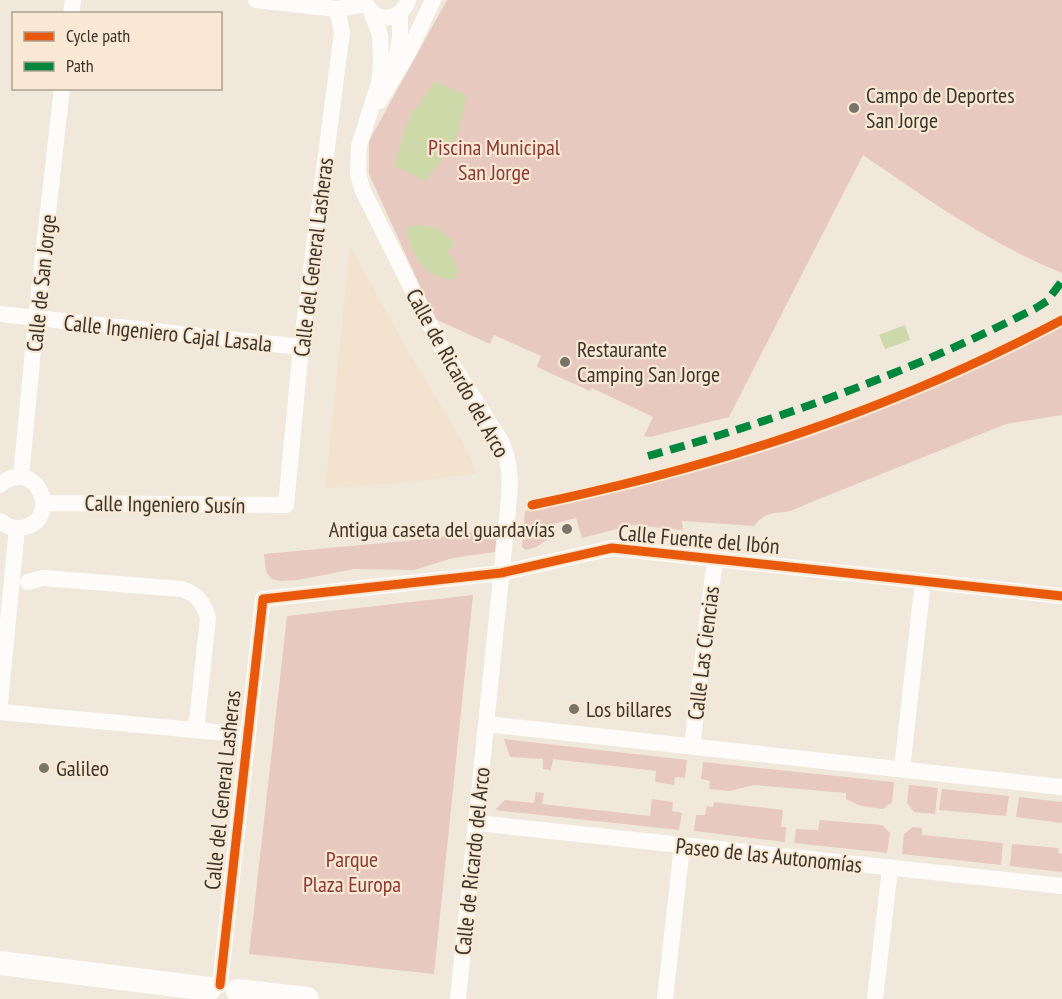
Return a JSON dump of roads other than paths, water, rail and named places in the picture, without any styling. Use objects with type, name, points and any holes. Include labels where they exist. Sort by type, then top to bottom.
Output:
[{"type":"main road","points":[[0,963],[222,993],[307,999]]},
{"type":"street","points":[[256,0],[337,9],[367,5],[383,18],[392,18],[405,6],[428,0]]},
{"type":"street","points":[[367,123],[408,53],[433,0]]},
{"type":"street","name":"Calle de Ricardo del Arco","points":[[367,5],[380,34],[381,64],[379,83],[359,146],[358,159],[363,191],[441,347],[501,441],[507,454],[510,485],[458,999]]},
{"type":"street","points":[[391,81],[405,6]]},
{"type":"street","name":"Calle del General Lasheras","points":[[286,505],[301,347],[342,32],[337,9]]},
{"type":"street","name":"Calle de San Jorge","points":[[21,477],[62,90]]},
{"type":"street","name":"Calle Ingeniero Cajal Lasala","points":[[0,314],[301,347]]},
{"type":"street","points":[[0,485],[8,479],[21,477],[33,481],[41,490],[44,502],[36,521],[30,525],[16,528],[0,521]]},
{"type":"street","name":"Calle Ingeniero Susín","points":[[44,502],[286,505]]},
{"type":"street","points":[[0,702],[16,528]]},
{"type":"street","name":"Calle Fuente del Ibón","points":[[263,599],[501,573],[612,548],[1062,596]]},
{"type":"street","name":"Calle Las Ciencias","points":[[692,746],[715,559]]},
{"type":"street","name":"Calle del General Lasheras","points":[[28,582],[43,578],[182,589],[189,591],[202,602],[208,618],[196,730]]},
{"type":"street","points":[[902,769],[923,581]]},
{"type":"street","name":"Calle del General Lasheras","points":[[222,993],[263,599]]},
{"type":"street","points":[[0,712],[248,735]]},
{"type":"street","points":[[486,724],[1062,787]]},
{"type":"street","name":"Paseo de las Autonomías","points":[[477,823],[1062,886]]},
{"type":"street","points":[[665,999],[682,846]]},
{"type":"street","points":[[875,999],[890,868]]},
{"type":"place","name":"Campo de Deportes San Jorge","points":[[854,108]]},
{"type":"place","name":"Restaurante Camping San Jorge","points":[[565,362]]},
{"type":"place","name":"Antigua caseta del guardavías","points":[[567,529]]},
{"type":"place","name":"Los billares","points":[[574,709]]},
{"type":"place","name":"Galileo","points":[[44,768]]},
{"type":"park label","name":"Piscina Municipal San Jorge","points":[[494,160]]},
{"type":"park label","name":"Parque Plaza Europa","points":[[352,872]]}]
